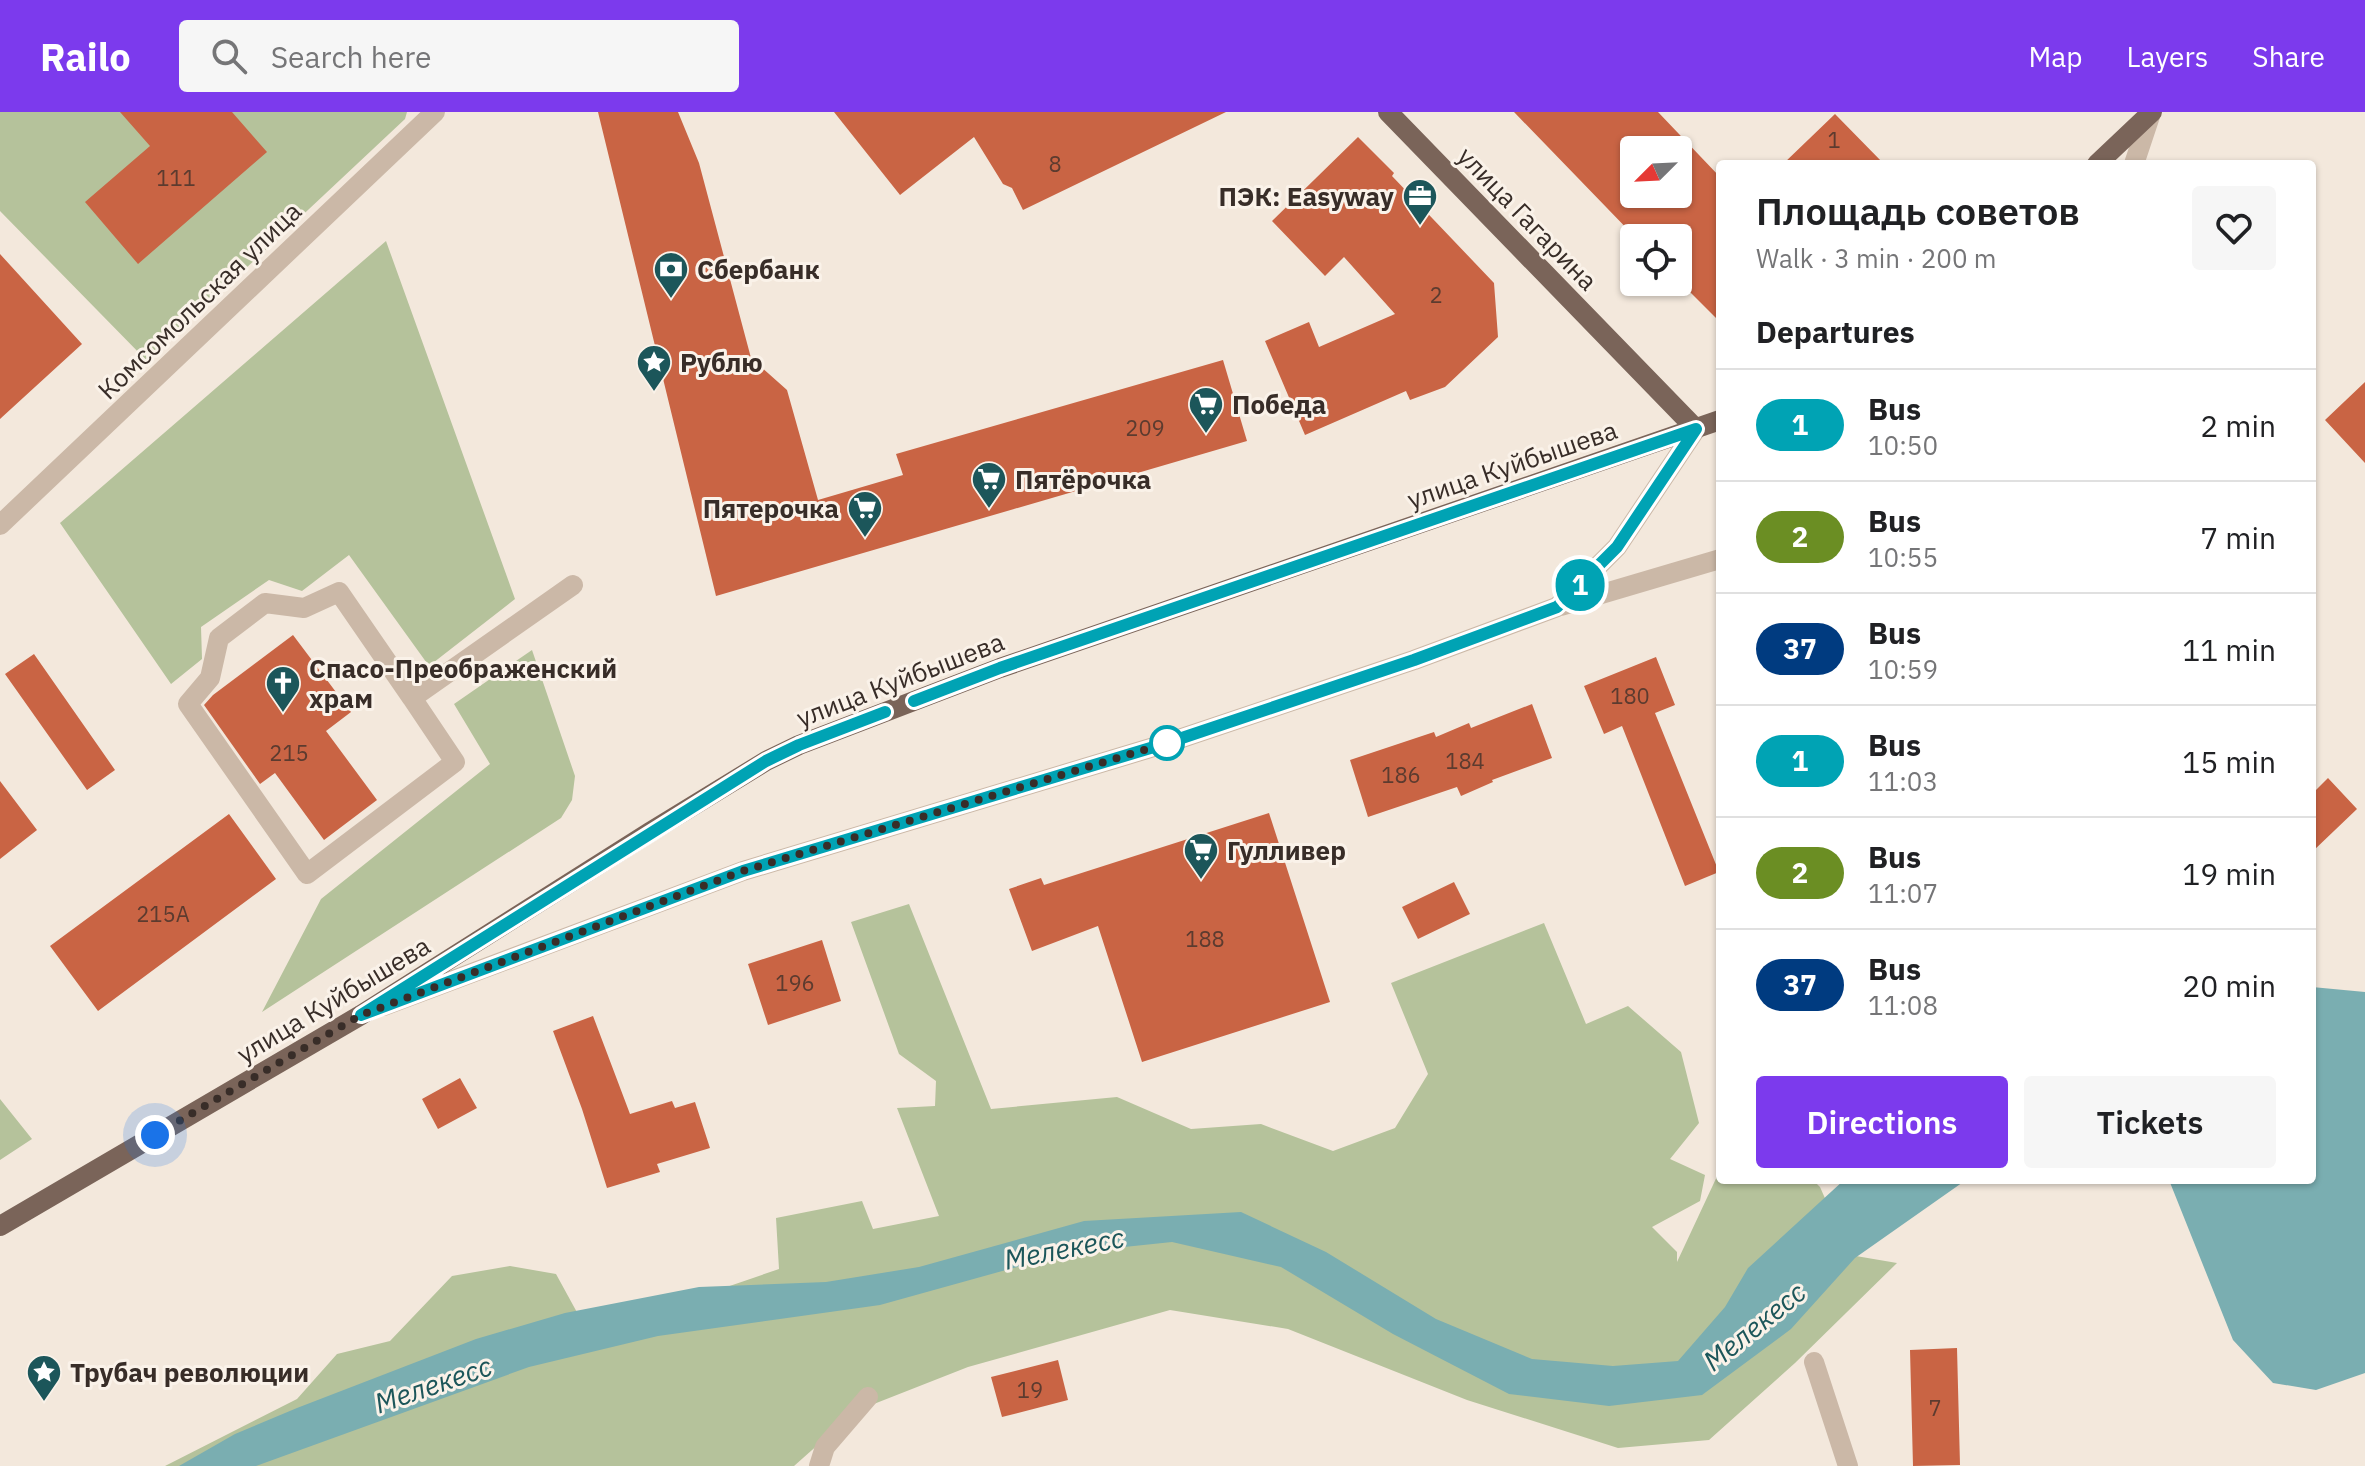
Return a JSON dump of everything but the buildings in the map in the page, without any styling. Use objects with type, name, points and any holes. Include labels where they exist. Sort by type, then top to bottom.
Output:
[{"type":"main road","name":"улица Гагарина","points":[[1388,112],[1696,429]]},
{"type":"main road","points":[[2101,160],[2151,112]]},
{"type":"main road","name":"улица Куйбышева","points":[[0,1226],[361,1015],[650,832],[766,761],[799,745],[1000,668],[1716,422]]},
{"type":"street","name":"Комсомольская улица","points":[[0,525],[435,112]]},
{"type":"street","points":[[2135,160],[2151,112]]},
{"type":"street","points":[[1557,607],[1617,547],[1696,429]]},
{"type":"street","points":[[361,1015],[743,871],[1167,743],[1414,660],[1557,607],[1716,560]]},
{"type":"street","points":[[412,698],[573,585]]},
{"type":"street","points":[[339,592],[412,698],[455,762],[307,874],[188,704],[210,678],[219,638],[265,603],[304,608],[339,592]]},
{"type":"street","points":[[1814,1362],[1848,1466]]},
{"type":"street","points":[[819,1466],[825,1447],[868,1397]]},
{"type":"green space","points":[[0,112],[407,112],[405,119],[147,361],[0,211]]},
{"type":"green space","points":[[386,241],[515,599],[429,666],[349,555],[302,591],[269,580],[201,627],[202,659],[171,684],[60,523]]},
{"type":"green space","points":[[532,650],[575,776],[572,800],[561,818],[262,1012],[321,899],[490,764],[454,704]]},
{"type":"green space","points":[[909,904],[991,1109],[1117,1097],[1191,1129],[1261,1124],[1333,1151],[1395,1128],[1428,1074],[1391,983],[1544,923],[1586,1024],[1628,1006],[1681,1052],[1699,1123],[1670,1159],[1705,1175],[1700,1201],[1652,1227],[1677,1252],[1677,1262],[1716,1179],[1716,1184],[1817,1184],[1850,1255],[1897,1263],[1795,1363],[1709,1440],[1618,1448],[1467,1400],[1288,1329],[1170,1310],[968,1367],[856,1411],[794,1466],[165,1466],[297,1399],[337,1354],[390,1341],[452,1276],[510,1266],[556,1274],[579,1316],[677,1304],[779,1269],[776,1218],[862,1201],[873,1229],[939,1216],[897,1108],[935,1106],[936,1081],[899,1054],[851,922]]},
{"type":"green space","points":[[0,1099],[32,1139],[0,1160]]},
{"type":"water","points":[[2316,987],[2365,992],[2365,1373],[2316,1390],[2273,1383],[2233,1340],[2171,1184],[2316,1184]]},
{"type":"water","name":"Мелекесс","points":[[1840,1184],[1960,1184],[1855,1258],[1791,1329],[1702,1395],[1609,1406],[1509,1394],[1393,1334],[1281,1267],[1172,1242],[1067,1253],[880,1305],[658,1336],[529,1367],[256,1466],[179,1466],[235,1434],[297,1408],[476,1339],[565,1313],[699,1287],[826,1282],[919,1267],[1084,1221],[1241,1212],[1326,1252],[1436,1319],[1532,1359],[1613,1366],[1678,1361],[1725,1307],[1748,1268]]},
{"type":"bus line","name":"1","points":[[885,712],[766,761],[361,1015],[743,871],[1167,743],[1414,660],[1557,607],[1617,547],[1696,429],[1000,668],[914,701]]},
{"type":"place","name":"ПЭК: Easyway","points":[[1420,227]]},
{"type":"place","name":"Сбербанк","points":[[671,300]]},
{"type":"place","name":"Рублю","points":[[654,393]]},
{"type":"place","name":"Победа","points":[[1206,435]]},
{"type":"place","name":"Пятёрочка","points":[[989,510]]},
{"type":"place","name":"Пятерочка","points":[[865,539]]},
{"type":"place","name":"Спасо-Преображенский храм","points":[[283,714]]},
{"type":"place","name":"Гулливер","points":[[1201,881]]},
{"type":"place","name":"Трубач революции","points":[[44,1403]]},
{"type":"route","points":[[155,1135],[361,1015],[743,871],[1167,743]]}]
